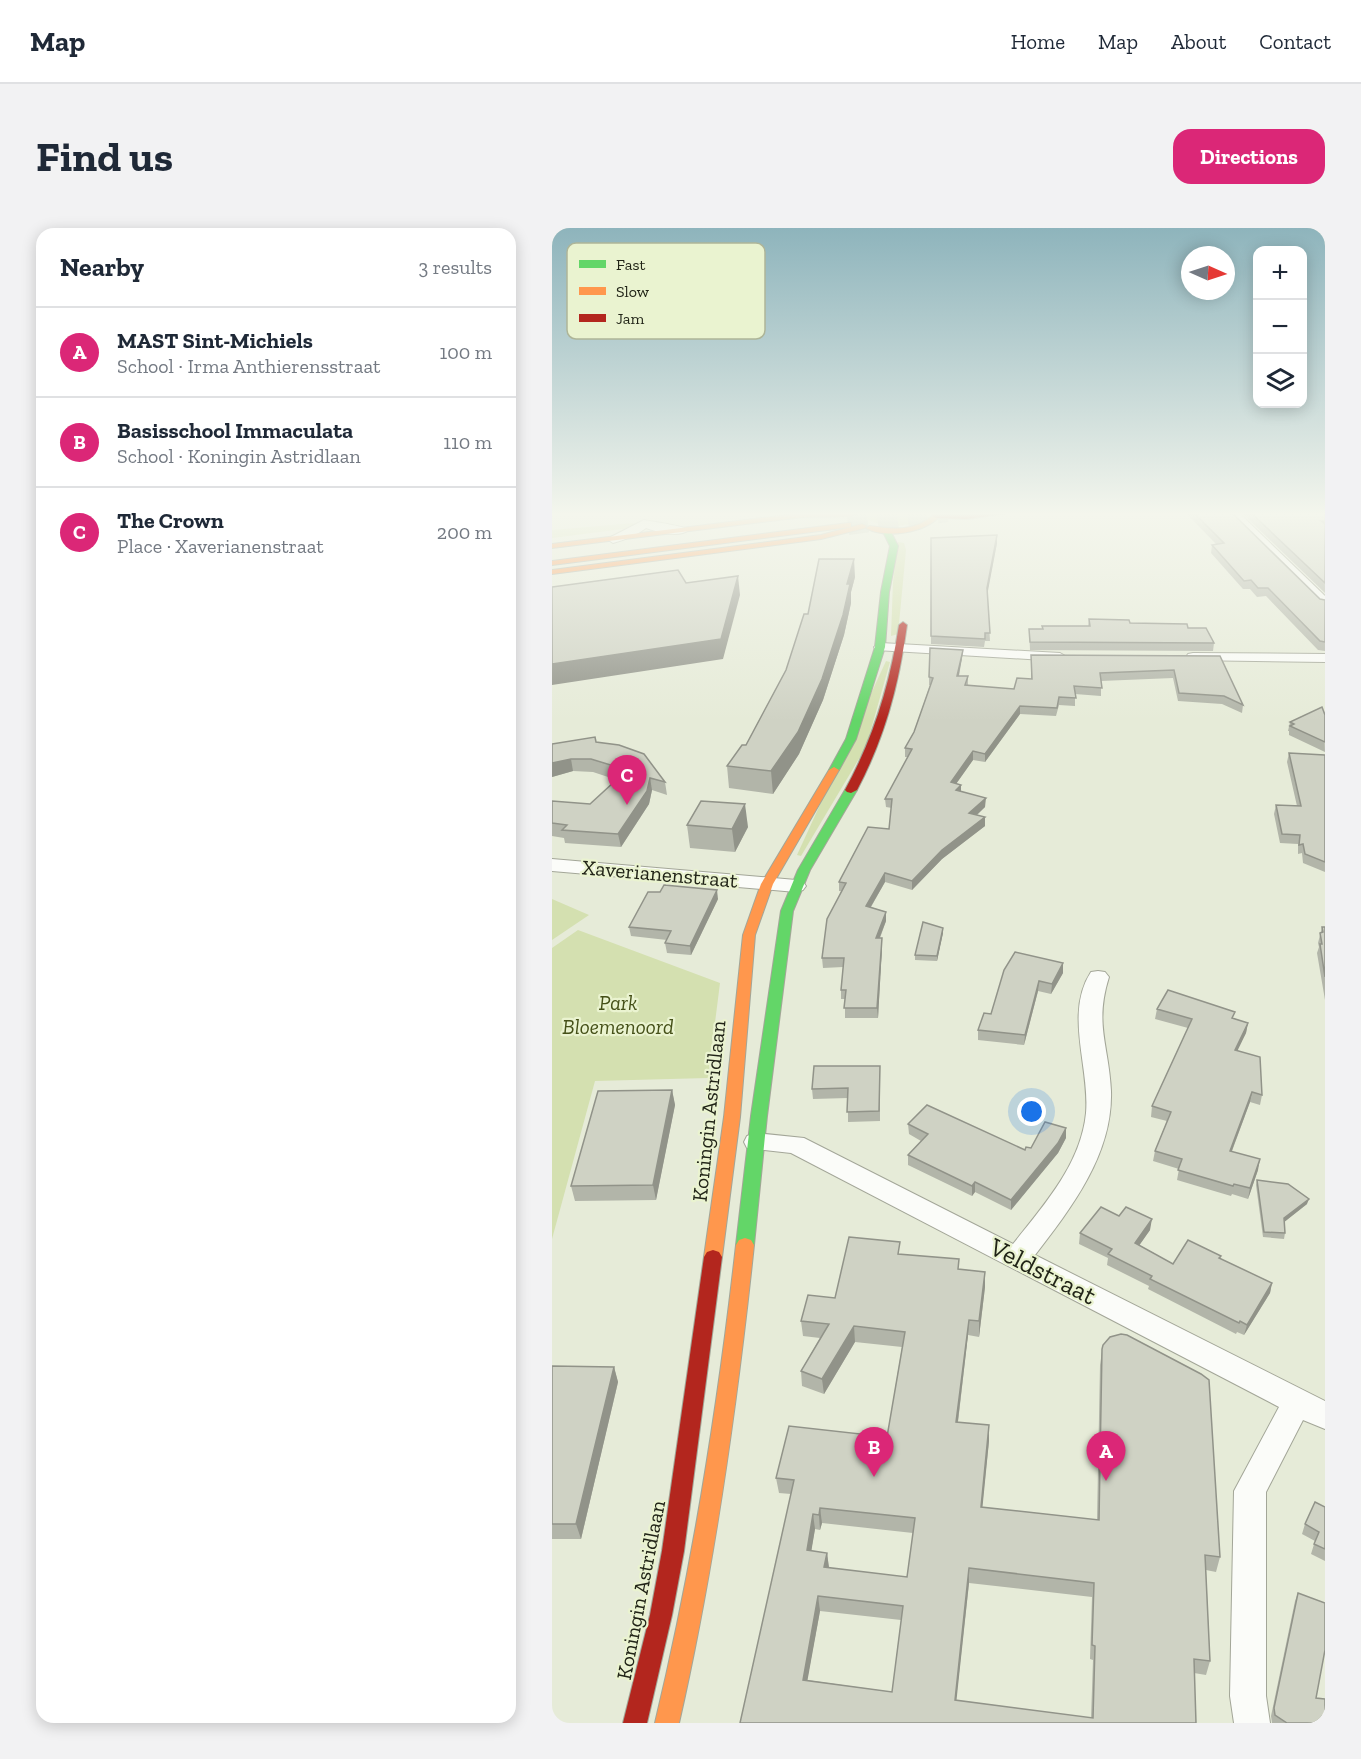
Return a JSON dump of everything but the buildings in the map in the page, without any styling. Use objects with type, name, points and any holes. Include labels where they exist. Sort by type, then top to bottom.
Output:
[{"type":"main road","name":"Koningin Astridlaan","points":[[635,1723],[661,1615],[673,1551],[732,1117],[749,934],[767,884],[851,739],[880,647],[887,582]]},
{"type":"main road","points":[[667,1723],[702,1562],[737,1323],[756,1143],[783,931],[796,886],[872,753],[886,713],[901,648],[904,608]]},
{"type":"street","points":[[1303,582],[1325,603]]},
{"type":"street","points":[[880,647],[1071,657]]},
{"type":"street","points":[[1174,657],[1325,658]]},
{"type":"street","name":"Xaverianenstraat","points":[[552,865],[796,886]]},
{"type":"street","points":[[1018,1257],[1060,1204],[1078,1175],[1090,1146],[1097,1117],[1099,1091],[1088,1019],[1091,995],[1098,977]]},
{"type":"street","name":"Veldstraat","points":[[756,1143],[795,1144],[1311,1409]]},
{"type":"street","points":[[1252,1723],[1248,1696],[1250,1491],[1311,1409]]},
{"type":"green space","points":[[893,582],[903,582],[898,634],[891,636]]},
{"type":"green space","points":[[886,661],[890,662],[866,747],[801,856],[797,855]]},
{"type":"green space","points":[[552,899],[589,915],[552,940]]},
{"type":"green space","name":"Park Bloemenoord","points":[[578,930],[720,983],[708,1078],[595,1081],[552,1239],[552,948]]},
{"type":"traffic: fast","points":[[834,770],[851,739],[880,647],[887,582]]},
{"type":"traffic: fast","points":[[745,1245],[759,1116],[787,911],[804,870],[851,790]]},
{"type":"traffic: slow","points":[[713,1257],[732,1117],[749,935],[767,884],[834,770]]},
{"type":"traffic: slow","points":[[667,1723],[693,1605],[714,1485],[745,1245]]},
{"type":"traffic: jam","points":[[851,790],[871,750],[886,710],[903,625]]},
{"type":"traffic: jam","points":[[635,1723],[661,1615],[673,1551],[713,1257]]},
{"type":"place","name":"The Crown","points":[[627,805]]},
{"type":"place","name":"Basisschool Immaculata","points":[[874,1477]]},
{"type":"place","name":"MAST Sint-Michiels","points":[[1106,1481]]}]
